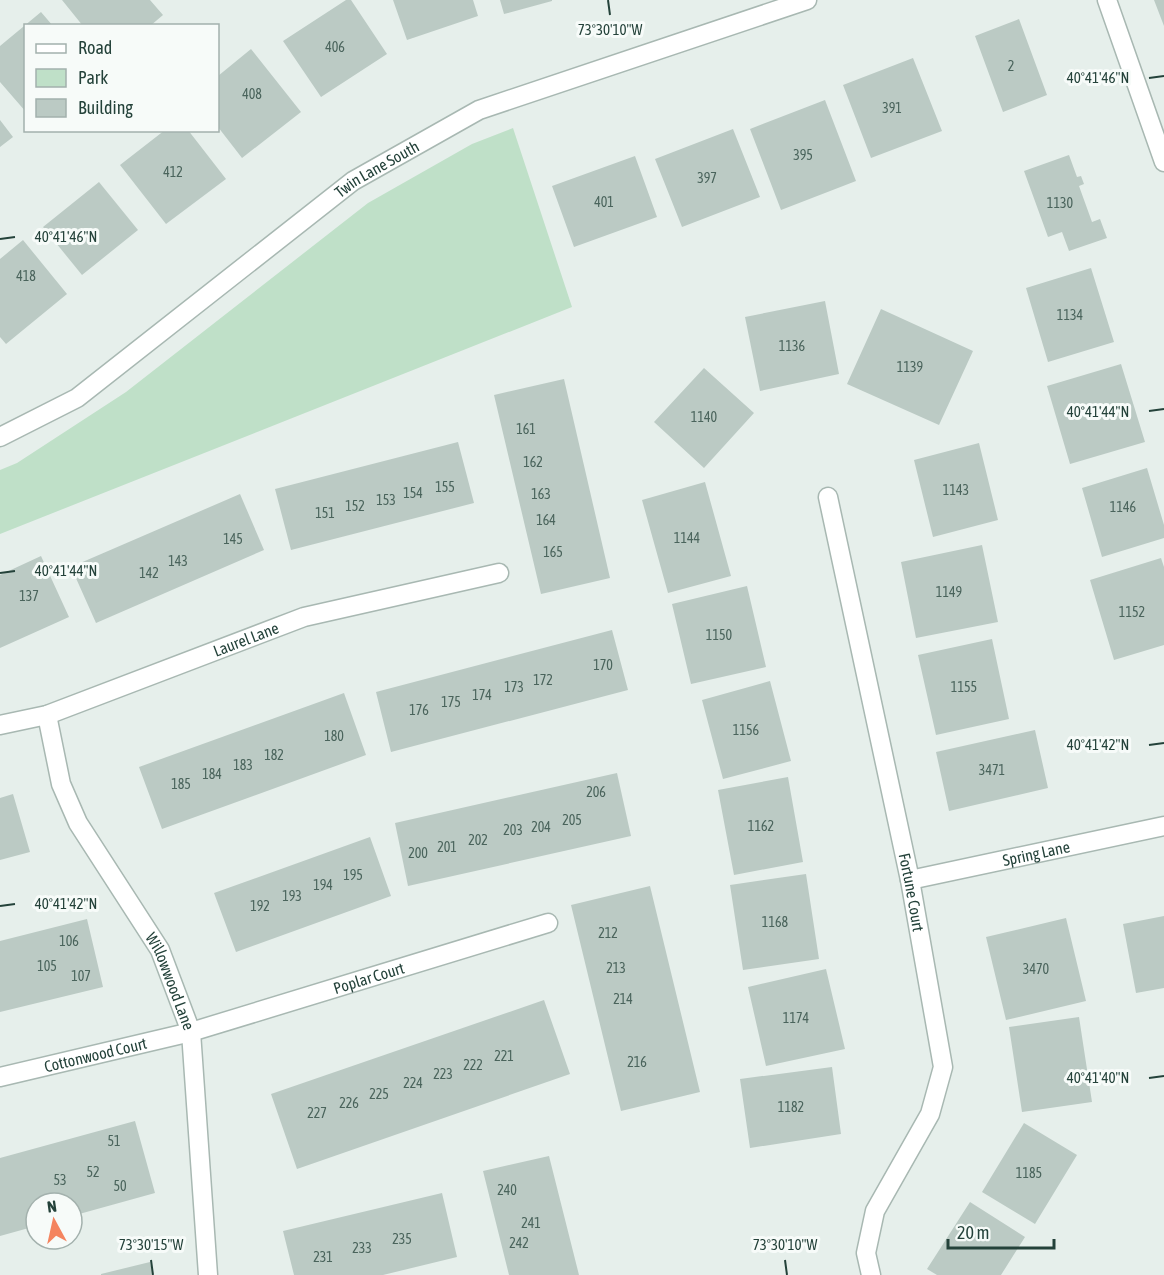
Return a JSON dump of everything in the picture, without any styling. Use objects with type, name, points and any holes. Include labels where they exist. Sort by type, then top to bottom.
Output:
[{"type":"street","name":"Twin Lane South","points":[[0,437],[77,398],[353,181],[479,110],[807,0]]},
{"type":"street","points":[[1107,0],[1164,162]]},
{"type":"street","name":"Fortune Court","points":[[828,497],[910,880],[943,1067],[930,1114],[875,1211],[866,1253],[871,1275]]},
{"type":"street","name":"Laurel Lane","points":[[0,724],[47,715],[304,617],[499,573]]},
{"type":"street","name":"Willowwood Lane","points":[[47,715],[61,784],[78,823],[160,950],[191,1032],[208,1275]]},
{"type":"street","name":"Spring Lane","points":[[910,880],[1164,826]]},
{"type":"street","name":"Poplar Court","points":[[191,1032],[548,923]]},
{"type":"street","name":"Cottonwood Court","points":[[0,1077],[191,1032]]},
{"type":"green space","points":[[513,128],[572,307],[0,534],[0,470],[17,463],[126,392],[368,203],[472,144]]},
{"type":"building","points":[[62,0],[150,0],[163,15],[152,24],[81,24]]},
{"type":"building","points":[[346,0],[351,0],[387,54],[321,97],[283,41]]},
{"type":"building","points":[[393,0],[473,0],[478,16],[407,40]]},
{"type":"building","points":[[500,0],[552,0],[552,1],[504,14]]},
{"type":"building","points":[[1154,0],[1164,0],[1164,26]]},
{"type":"building","points":[[41,12],[51,24],[27,24]]},
{"type":"building","points":[[1019,19],[1047,95],[1003,112],[975,36]]},
{"type":"building","points":[[24,26],[24,110],[0,82],[0,46]]},
{"type":"building","points":[[251,49],[301,112],[242,158],[219,128],[219,75]]},
{"type":"building","points":[[913,58],[942,131],[871,158],[843,85]]},
{"type":"building","points":[[825,100],[856,181],[781,210],[750,129]]},
{"type":"building","points":[[0,120],[13,137],[0,147]]},
{"type":"building","points":[[733,129],[760,197],[682,227],[655,159]]},
{"type":"building","points":[[162,132],[190,132],[226,179],[166,224],[120,165]]},
{"type":"building","points":[[1069,155],[1077,177],[1081,176],[1084,184],[1079,186],[1092,222],[1100,219],[1107,238],[1069,251],[1062,232],[1048,237],[1024,171]]},
{"type":"building","points":[[635,156],[657,217],[574,247],[552,186]]},
{"type":"building","points":[[99,182],[138,230],[82,275],[43,227]]},
{"type":"building","points":[[23,240],[67,294],[6,344],[0,337],[0,259]]},
{"type":"building","points":[[1091,268],[1114,342],[1048,362],[1026,288]]},
{"type":"building","points":[[825,301],[839,374],[760,391],[745,317]]},
{"type":"building","points":[[881,309],[973,351],[939,425],[847,384]]},
{"type":"building","points":[[1121,364],[1145,442],[1070,464],[1047,386]]},
{"type":"building","points":[[704,368],[754,413],[704,468],[654,422]]},
{"type":"building","points":[[564,379],[610,578],[541,594],[494,395]]},
{"type":"building","points":[[458,442],[474,503],[291,550],[275,489]]},
{"type":"building","points":[[979,443],[998,520],[933,537],[914,460]]},
{"type":"building","points":[[1147,468],[1164,525],[1164,538],[1102,557],[1082,488]]},
{"type":"building","points":[[705,482],[731,576],[668,593],[642,500]]},
{"type":"building","points":[[240,494],[264,550],[96,623],[71,567]]},
{"type":"building","points":[[982,545],[998,622],[916,638],[901,562]]},
{"type":"building","points":[[41,556],[69,617],[0,648],[0,575]]},
{"type":"building","points":[[1161,558],[1164,567],[1164,645],[1114,660],[1090,580]]},
{"type":"building","points":[[747,586],[766,667],[691,684],[672,604]]},
{"type":"building","points":[[612,630],[628,690],[391,752],[376,692]]},
{"type":"building","points":[[992,639],[1009,719],[936,735],[918,655]]},
{"type":"building","points":[[770,681],[791,761],[723,779],[702,700]]},
{"type":"building","points":[[344,693],[366,755],[162,829],[139,767]]},
{"type":"building","points":[[1035,730],[1048,788],[949,811],[936,752]]},
{"type":"building","points":[[617,773],[631,836],[408,886],[395,823]]},
{"type":"building","points":[[788,777],[803,862],[734,875],[718,790]]},
{"type":"building","points":[[13,794],[30,852],[0,860],[0,798]]},
{"type":"building","points":[[370,837],[391,896],[236,952],[214,893]]},
{"type":"building","points":[[806,874],[819,959],[743,970],[730,885]]},
{"type":"building","points":[[650,886],[700,1092],[621,1111],[571,905]]},
{"type":"building","points":[[1164,916],[1164,988],[1136,993],[1123,924]]},
{"type":"building","points":[[1066,918],[1086,1001],[1006,1020],[986,937]]},
{"type":"building","points":[[87,919],[103,987],[0,1012],[0,941]]},
{"type":"building","points":[[826,969],[845,1049],[766,1066],[748,987]]},
{"type":"building","points":[[544,1000],[570,1074],[297,1169],[271,1094]]},
{"type":"building","points":[[1079,1017],[1092,1102],[1022,1112],[1009,1027]]},
{"type":"building","points":[[832,1067],[841,1134],[750,1148],[740,1079]]},
{"type":"building","points":[[135,1121],[155,1193],[84,1213],[84,1191],[24,1191],[24,1229],[0,1236],[0,1158]]},
{"type":"building","points":[[1024,1123],[1077,1155],[1035,1224],[982,1192]]},
{"type":"building","points":[[549,1156],[579,1275],[509,1275],[483,1171]]},
{"type":"building","points":[[442,1193],[457,1257],[383,1275],[294,1275],[283,1231]]},
{"type":"building","points":[[970,1202],[1025,1237],[1001,1275],[937,1275],[927,1269]]},
{"type":"building","points":[[150,1262],[153,1275],[101,1275],[101,1274]]}]
